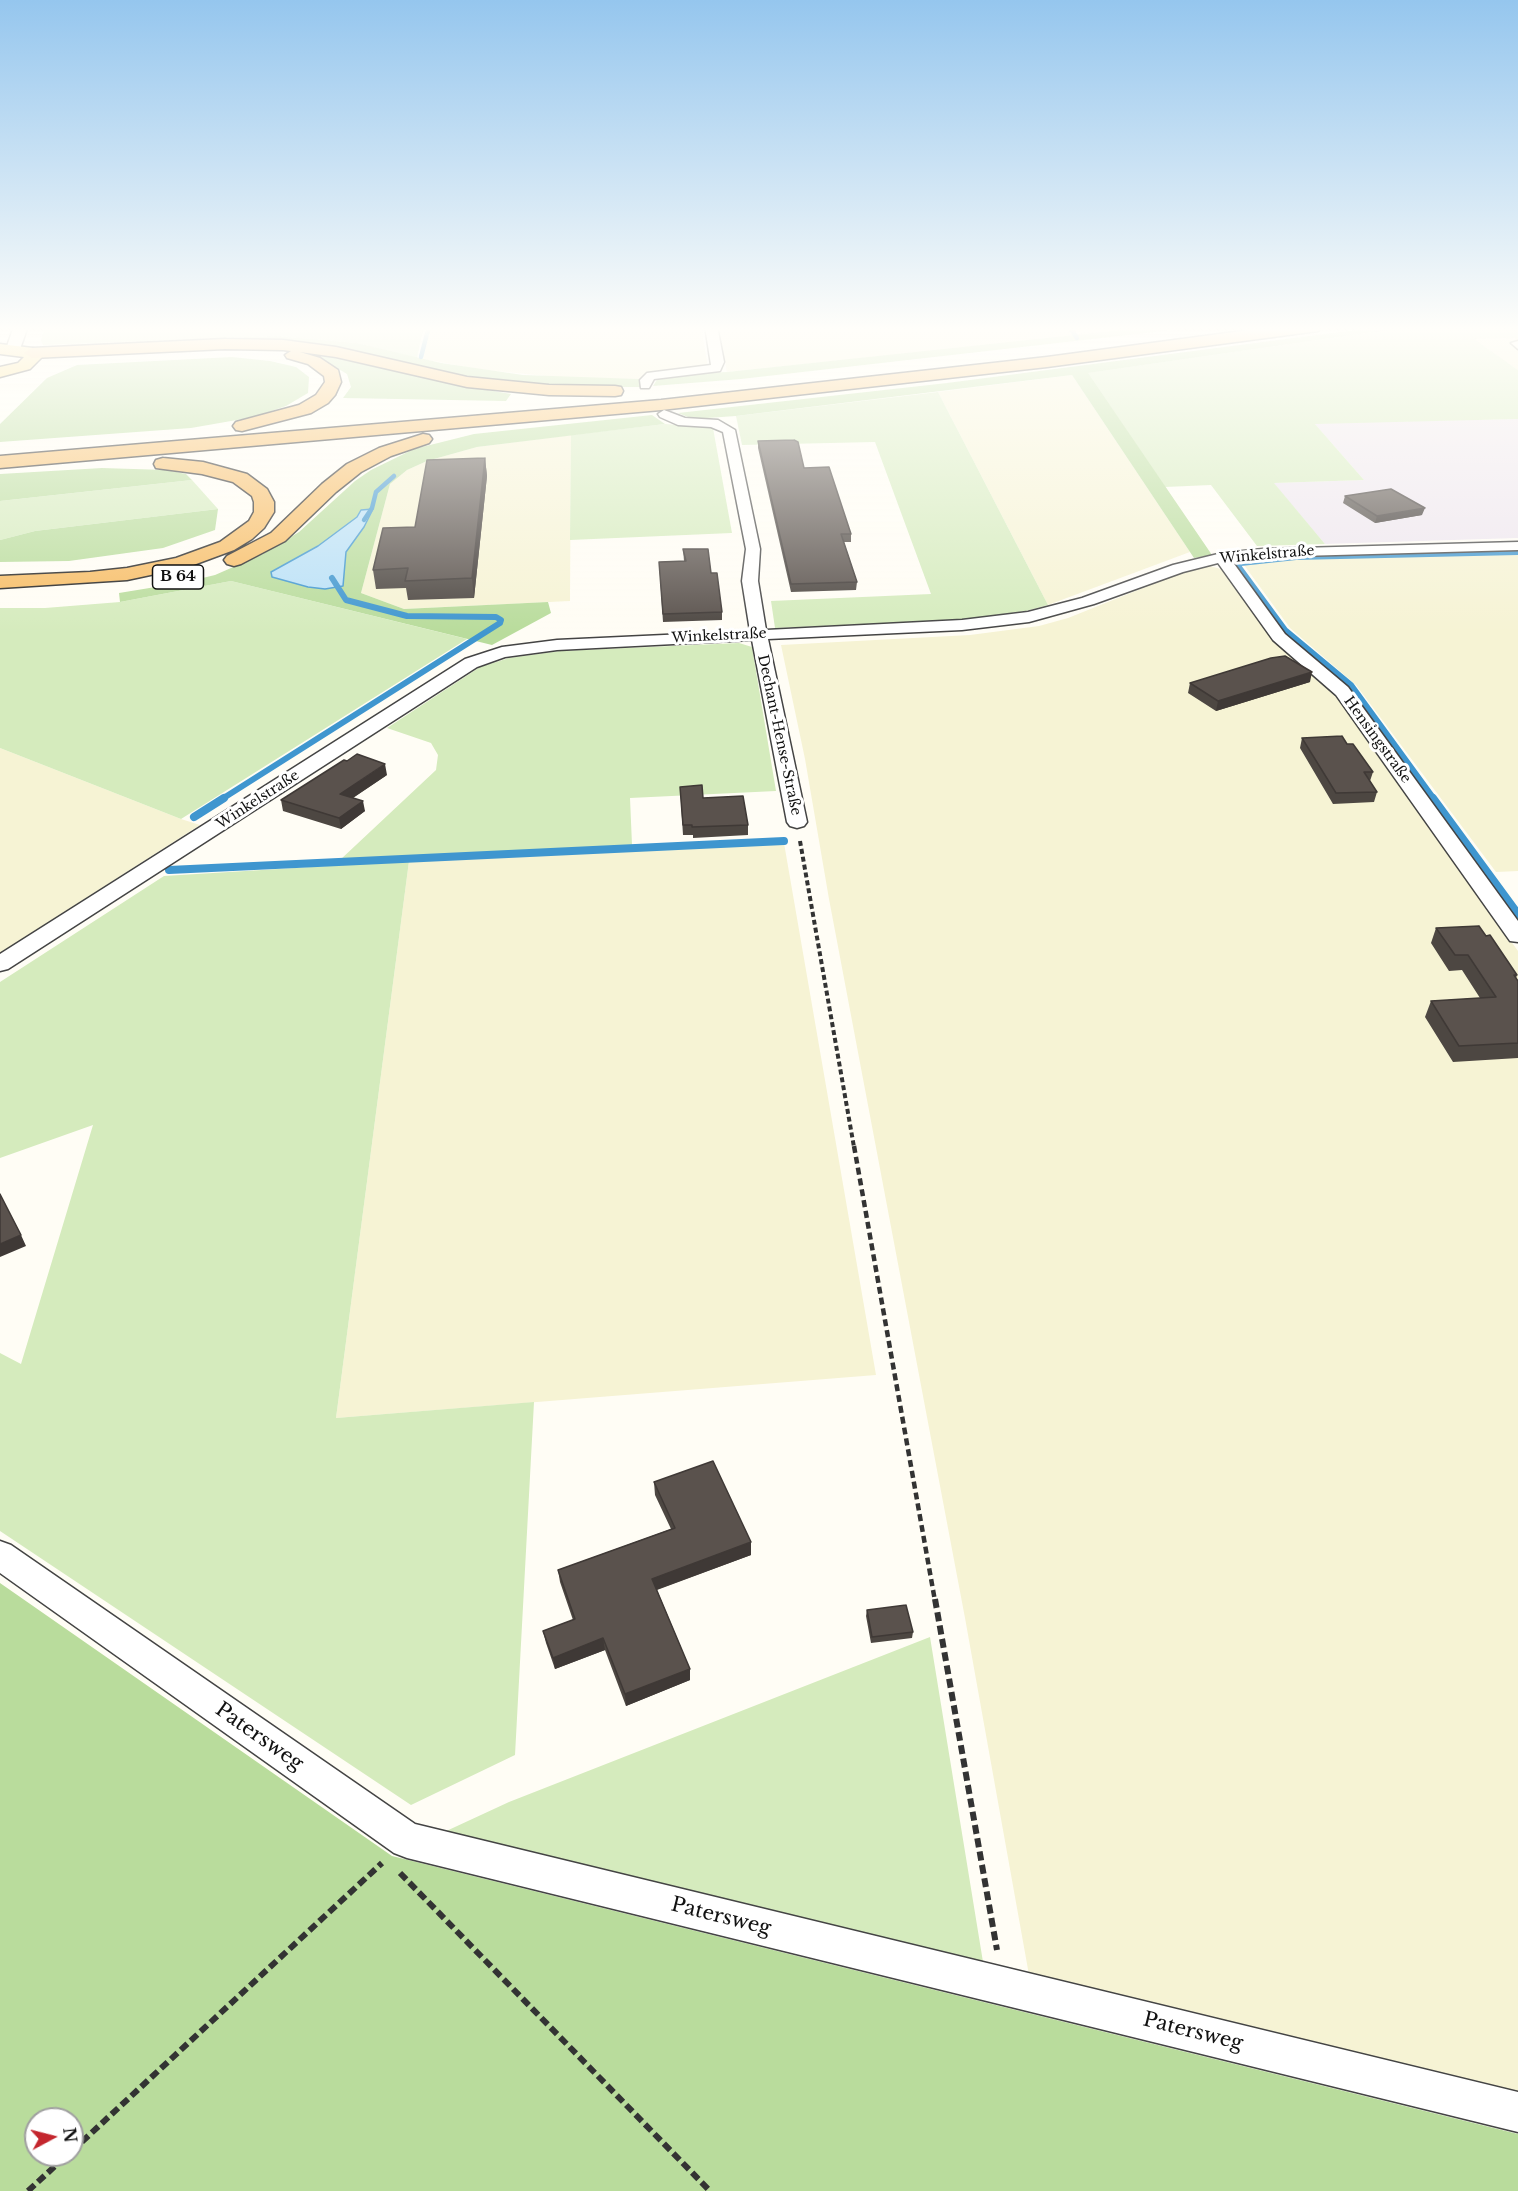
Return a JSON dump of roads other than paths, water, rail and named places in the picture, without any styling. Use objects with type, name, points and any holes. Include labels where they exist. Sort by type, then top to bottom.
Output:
[{"type":"highway","points":[[187,437],[231,428]]},
{"type":"highway","points":[[1,458],[286,428]]},
{"type":"highway","points":[[1,458],[401,428]]},
{"type":"highway","name":"B 64","points":[[0,592],[82,590],[130,585],[180,577],[219,566],[247,555],[278,537],[335,483],[368,460],[421,439],[473,428]]},
{"type":"highway","points":[[0,582],[99,577],[181,563],[220,549],[245,535],[264,512],[264,502],[260,493],[240,478],[203,468],[152,463],[1,458]]},
{"type":"street","name":"Dechant-Hense-Straße","points":[[725,428],[729,430],[753,549],[750,581],[797,822]]},
{"type":"street","name":"Winkelstraße","points":[[0,964],[471,663],[502,652],[530,646],[962,625],[1029,617],[1088,601],[1178,568],[1222,558],[1263,553],[1518,546]]},
{"type":"street","name":"Hensingstraße","points":[[1222,558],[1279,637],[1342,691],[1518,936]]},
{"type":"street","name":"Patersweg","points":[[0,1555],[397,1850],[1004,1986],[1518,2112]]},
{"type":"water","points":[[373,509],[364,527],[346,552],[343,586],[325,589],[308,587],[272,577],[271,572],[318,546],[357,517],[361,510]]},
{"type":"waterway","points":[[364,520],[372,508],[376,492],[394,476]]},
{"type":"waterway","points":[[1434,799],[1351,685],[1285,630],[1238,566],[1241,563],[1296,557],[1518,552]]},
{"type":"waterway","points":[[222,799],[500,623],[501,620],[496,617],[407,616],[346,600],[332,578]]},
{"type":"waterway","points":[[194,817],[224,798]]},
{"type":"waterway","points":[[1433,798],[1518,914]]},
{"type":"waterway","points":[[169,870],[784,841]]}]
